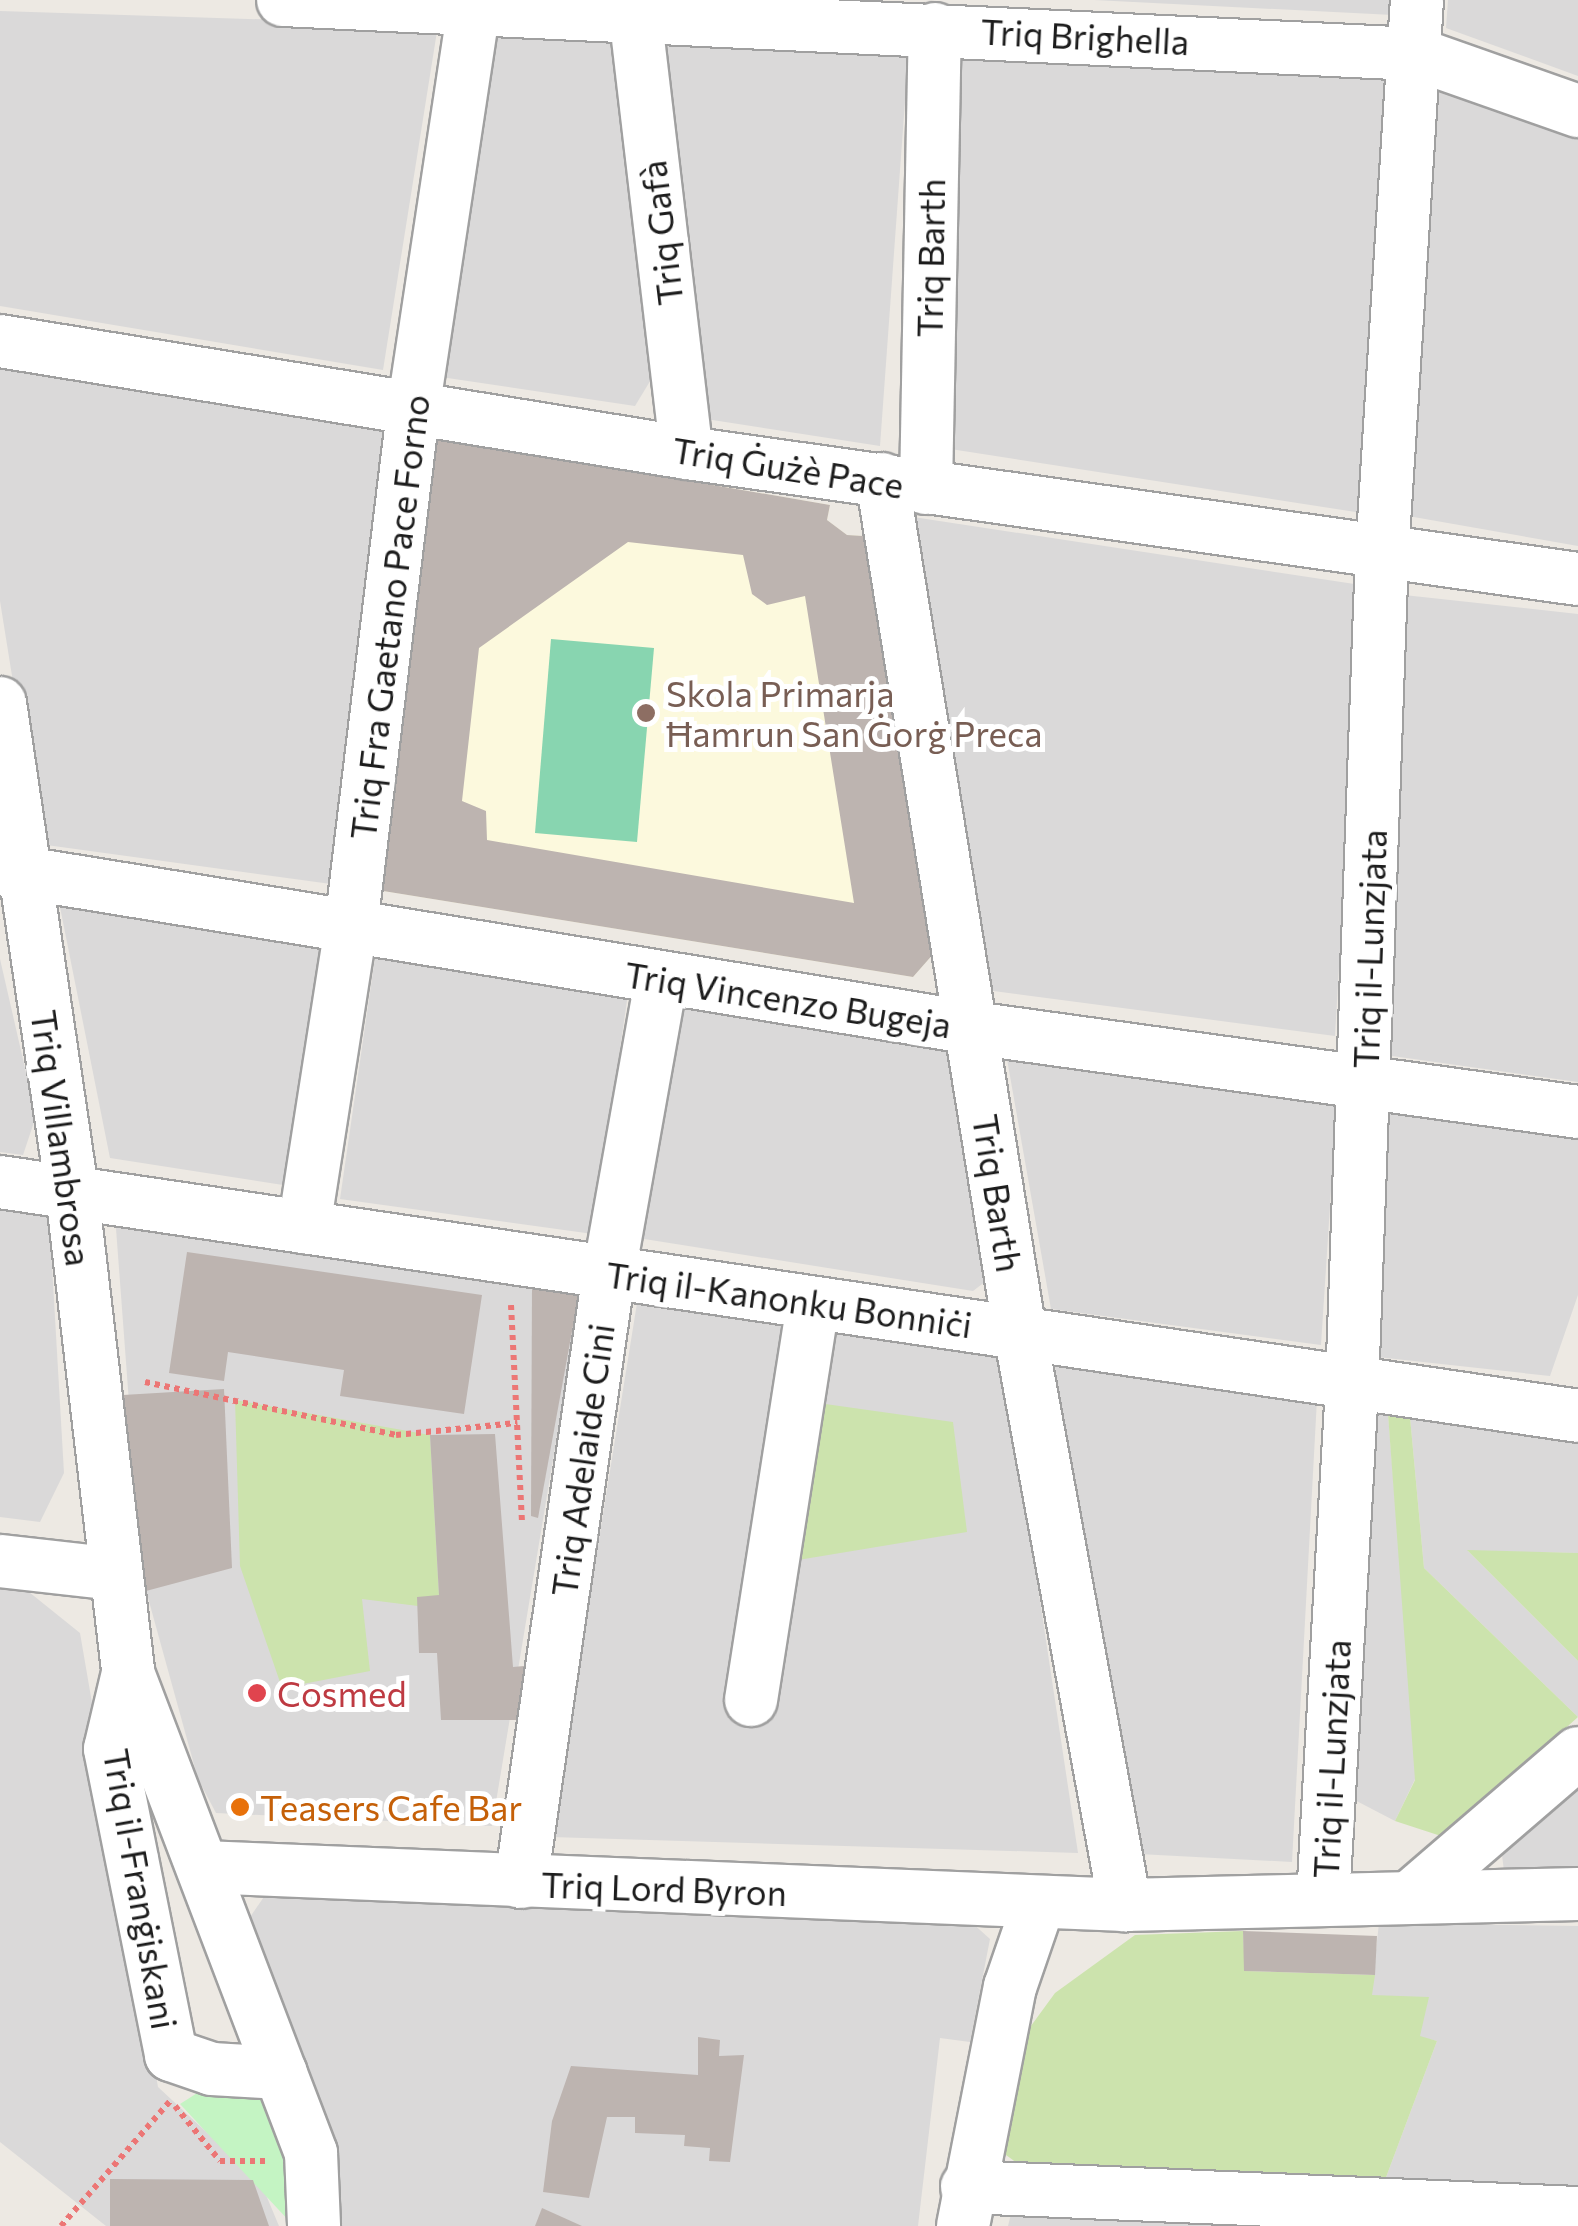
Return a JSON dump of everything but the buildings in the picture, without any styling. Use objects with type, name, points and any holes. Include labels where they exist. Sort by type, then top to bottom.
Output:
[{"type":"street","name":"Triq Brighella","points":[[282,0],[412,2],[635,14],[794,10],[935,28],[1416,54],[1578,111]]},
{"type":"street","name":"Triq il-Lunzjata","points":[[1323,1899],[1352,1387],[1382,554],[1418,0]]},
{"type":"street","name":"Triq Fra Gaetano Pace Forno","points":[[304,1227],[351,926],[414,404],[474,6]]},
{"type":"street","name":"Triq Gafà","points":[[635,14],[687,453]]},
{"type":"street","name":"Triq Barth","points":[[935,28],[904,484],[973,1028],[1020,1333],[1125,1905]]},
{"type":"street","name":"Triq Ġużè Pace","points":[[0,340],[414,404],[687,453],[1578,579]]},
{"type":"street","name":"Triq Villambrosa","points":[[0,703],[12,871],[72,1193],[115,1574]]},
{"type":"street","name":"Triq Vincenzo Bugeja","points":[[12,871],[661,980],[973,1028],[1578,1112]]},
{"type":"street","name":"Triq Adelaide Cini","points":[[521,1882],[609,1272],[661,980]]},
{"type":"street","name":"Triq il-Kanonku Bonniċi","points":[[0,1182],[1020,1333],[1352,1387],[1578,1416]]},
{"type":"street","points":[[751,1700],[813,1302]]},
{"type":"street","points":[[0,1561],[115,1574]]},
{"type":"street","name":"Triq il-Franġiskani","points":[[115,1574],[128,1672],[311,2154],[314,2226]]},
{"type":"street","name":"Triq il-Franġiskani","points":[[128,1672],[110,1749],[171,2055],[212,2069],[281,2073]]},
{"type":"street","points":[[1414,1894],[1578,1753]]},
{"type":"street","name":"Triq Lord Byron","points":[[203,1867],[1125,1905],[1414,1894],[1578,1894]]},
{"type":"street","points":[[1039,1903],[1010,1987],[965,2207],[1507,2219],[1578,2213]]},
{"type":"path","points":[[510,1296],[523,1530]]},
{"type":"path","points":[[145,1382],[396,1435],[517,1424]]},
{"type":"path","points":[[61,2226],[170,2100],[212,2069]]},
{"type":"path","points":[[170,2100],[220,2161],[239,2166],[311,2154]]},
{"type":"shaded area","points":[[1094,0],[1393,0],[1393,15]]},
{"type":"shaded area","points":[[1448,0],[1578,0],[1578,76],[1446,28]]},
{"type":"shaded area","points":[[0,11],[438,25],[383,370],[0,306]]},
{"type":"shaded area","points":[[611,25],[658,368],[635,406],[434,376],[477,40]]},
{"type":"shaded area","points":[[652,33],[909,46],[880,446],[706,419]]},
{"type":"shaded area","points":[[957,48],[1392,66],[1362,513],[944,448]]},
{"type":"shaded area","points":[[1430,79],[1578,136],[1578,546],[1408,516]]},
{"type":"shaded area","points":[[0,368],[395,430],[331,884],[39,844],[0,601]]},
{"type":"shaded area","name":"Skola Primarja Ħamrun San Ġorġ Preca","points":[[433,437],[830,505],[827,520],[847,535],[863,536],[935,952],[913,977],[377,890]]},
{"type":"shaded area","points":[[900,515],[1361,585],[1335,1036],[986,990]]},
{"type":"shaded area","points":[[1404,595],[1578,614],[1578,1082],[1378,1054]]},
{"type":"shaded area","points":[[58,897],[329,939],[296,1187],[110,1158]]},
{"type":"shaded area","points":[[376,951],[629,987],[593,1234],[340,1199]]},
{"type":"shaded area","points":[[0,959],[36,1116],[23,1155],[0,1152]]},
{"type":"shaded area","points":[[686,1001],[944,1036],[990,1278],[973,1291],[638,1238]]},
{"type":"shaded area","points":[[1004,1042],[1337,1098],[1321,1345],[1051,1309]]},
{"type":"shaded area","points":[[1390,1107],[1578,1133],[1578,1295],[1550,1376],[1368,1356]]},
{"type":"shaded area","points":[[0,1207],[49,1214],[64,1473],[40,1522],[0,1517]]},
{"type":"shaded area","points":[[115,1215],[582,1285],[492,1826],[216,1813],[198,1779],[142,1576]]},
{"type":"shaded area","points":[[638,1297],[1003,1355],[1078,1853],[551,1837]]},
{"type":"shaded area","points":[[1054,1361],[1317,1399],[1292,1862],[1139,1854]]},
{"type":"shaded area","points":[[1367,1408],[1388,1414],[1417,1775],[1395,1821],[1347,1796]]},
{"type":"shaded area","points":[[1410,1417],[1578,1443],[1578,1553],[1468,1551],[1578,1661],[1578,1717],[1424,1568]]},
{"type":"shaded area","points":[[0,1588],[29,1592],[80,1633],[158,2087],[261,2183],[279,2226],[106,2226],[0,2142]]},
{"type":"shaded area","points":[[1578,1779],[1578,1869],[1505,1879],[1499,1831]]},
{"type":"shaded area","points":[[266,1894],[970,1921],[990,1939],[970,2042],[940,2038],[918,2226],[341,2226],[337,2162],[250,1917]]},
{"type":"shaded area","points":[[1379,1923],[1578,1926],[1578,2190],[1382,2188],[1437,2041],[1420,2037],[1371,1995]]},
{"type":"shaded area","points":[[1011,2214],[1248,2226],[1008,2226]]},
{"type":"green space","points":[[551,639],[654,648],[637,842],[535,833]]},
{"type":"green space","points":[[235,1400],[430,1435],[439,1595],[418,1606],[362,1599],[370,1671],[282,1688],[240,1566]]},
{"type":"green space","points":[[804,1401],[953,1422],[967,1532],[786,1562]]},
{"type":"green space","points":[[1388,1414],[1410,1417],[1424,1568],[1578,1717],[1444,1837],[1395,1821],[1415,1780]]},
{"type":"green space","points":[[1467,1550],[1578,1553],[1578,1661]]},
{"type":"green space","points":[[1243,1931],[1245,1971],[1375,1975],[1372,1995],[1429,1997],[1420,2036],[1437,2041],[1382,2188],[1029,2172],[1006,2155],[1003,2126],[1028,2030],[1055,1993],[1135,1935]]},
{"type":"green space","points":[[272,2080],[302,2148],[291,2223],[180,2104],[216,2081]]},
{"type":"place","name":"Skola Primarja Ħamrun San Ġorġ Preca","points":[[646,713]]},
{"type":"place","name":"Cosmed","points":[[257,1693]]},
{"type":"place","name":"Teasers Cafe Bar","points":[[240,1807]]}]
